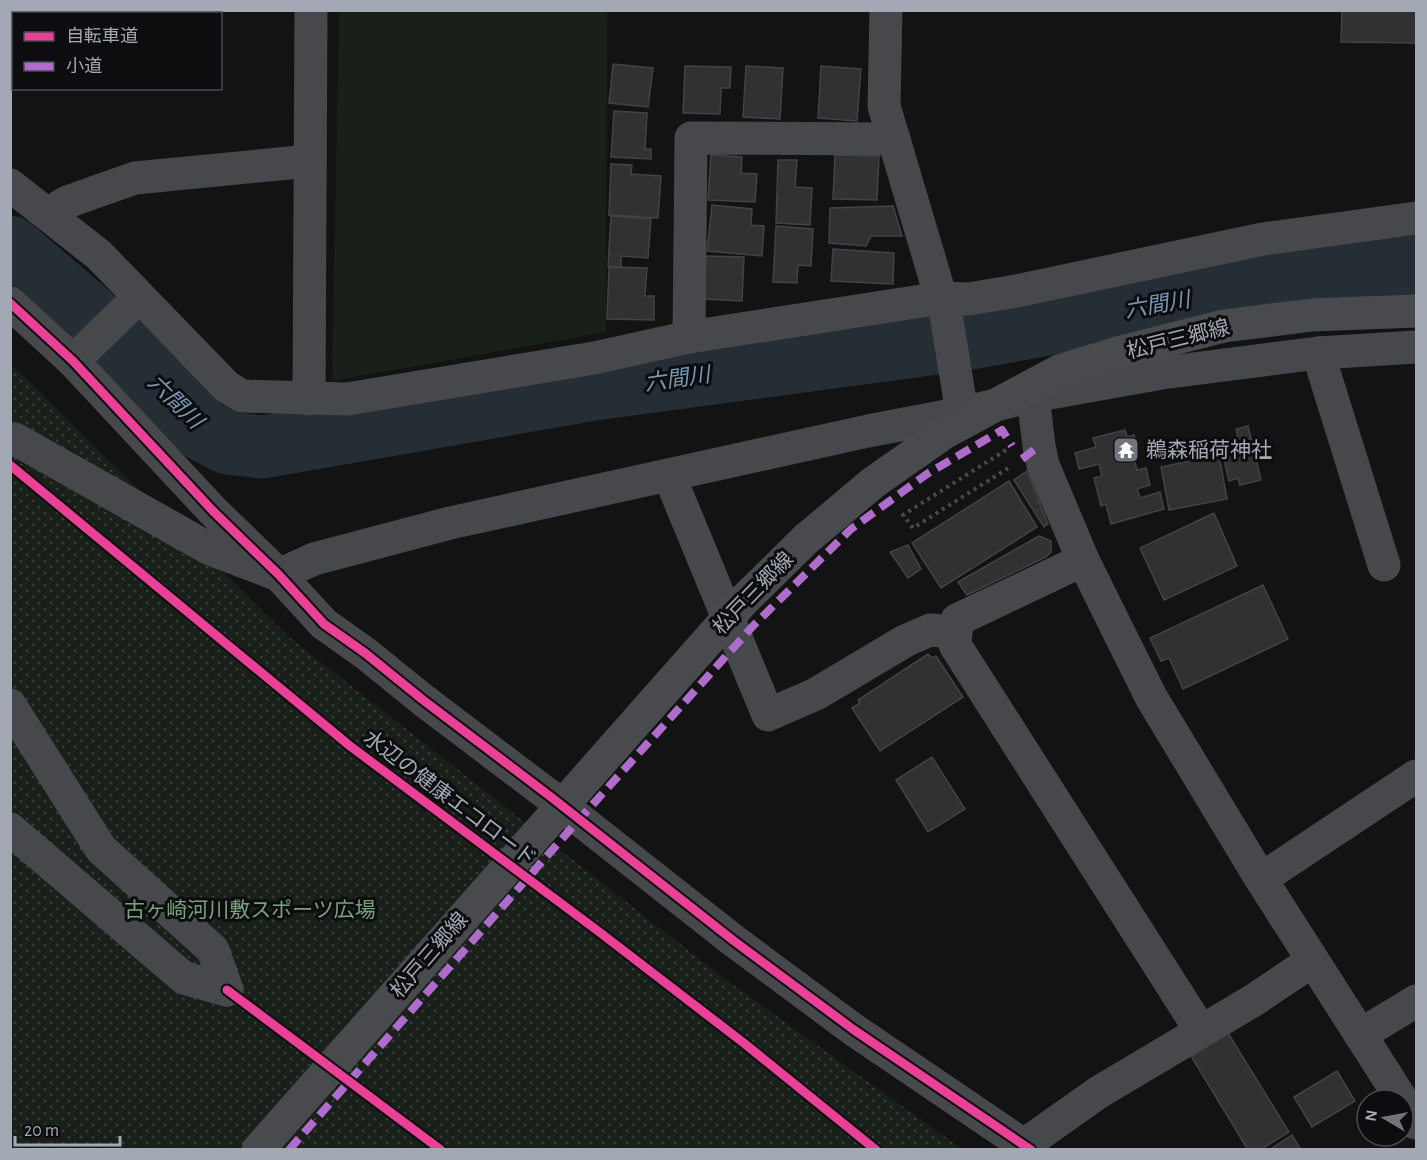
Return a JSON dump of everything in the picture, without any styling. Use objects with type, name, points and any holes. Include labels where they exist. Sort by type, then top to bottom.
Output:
[{"type":"main road","name":"松戸三郷線","points":[[258,1149],[742,601],[806,539],[874,482],[944,433],[1059,371],[1120,352],[1224,326],[1312,315],[1416,311]]},
{"type":"street","points":[[309,399],[311,10]]},
{"type":"street","points":[[886,10],[884,106],[943,303],[960,401]]},
{"type":"street","points":[[689,337],[691,138],[894,139]]},
{"type":"street","points":[[48,214],[67,202],[135,178],[310,161]]},
{"type":"street","points":[[10,185],[99,255],[227,387],[242,396],[309,399],[347,399],[594,358],[689,337],[969,299],[1263,239],[1416,218]]},
{"type":"street","points":[[73,361],[139,297]]},
{"type":"street","points":[[10,303],[73,361],[213,511],[279,575],[324,624],[365,653],[734,941],[854,1030],[1027,1147],[1099,1092],[1254,1000],[1312,961]]},
{"type":"street","points":[[10,440],[15,439],[208,548],[279,575],[314,559],[450,523],[856,434],[960,401],[1033,396],[1162,373],[1318,353],[1416,347]]},
{"type":"street","points":[[1318,353],[1384,565]]},
{"type":"street","points":[[1033,396],[1043,465],[1083,560],[1150,697],[1312,961],[1394,1088]]},
{"type":"street","points":[[669,475],[768,715],[816,694],[905,641],[930,630],[956,632]]},
{"type":"street","points":[[1083,560],[957,620],[955,645],[1201,1031]]},
{"type":"street","points":[[10,705],[101,849],[213,950],[227,990],[184,978],[10,829]]},
{"type":"street","points":[[1261,879],[1416,776]]},
{"type":"street","points":[[1360,1035],[1416,1001]]},
{"type":"path","points":[[1012,446],[903,515],[913,528],[1012,466]]},
{"type":"green space","points":[[339,11],[607,11],[606,332],[332,381]]},
{"type":"green space","name":"古ヶ崎河川敷スポーツ広場","points":[[10,363],[289,637],[722,977],[962,1149],[11,1149]]},
{"type":"building","points":[[1342,10],[1416,10],[1416,43],[1341,42]]},
{"type":"building","points":[[613,64],[653,68],[648,107],[609,103]]},
{"type":"building","points":[[685,66],[731,67],[730,88],[721,88],[720,114],[683,113]]},
{"type":"building","points":[[746,66],[783,68],[780,119],[743,117]]},
{"type":"building","points":[[821,66],[861,69],[857,121],[818,118]]},
{"type":"building","points":[[614,111],[647,113],[645,149],[651,149],[651,159],[611,157]]},
{"type":"building","points":[[711,155],[742,157],[741,173],[757,174],[755,202],[708,200]]},
{"type":"building","points":[[835,155],[879,156],[877,200],[833,199]]},
{"type":"building","points":[[778,160],[797,160],[795,187],[812,188],[810,225],[776,223]]},
{"type":"building","points":[[611,164],[632,165],[631,174],[661,176],[658,218],[609,215]]},
{"type":"building","points":[[712,205],[752,209],[751,225],[764,226],[762,256],[707,251]]},
{"type":"building","points":[[893,206],[902,236],[871,236],[866,246],[829,243],[830,208]]},
{"type":"building","points":[[611,216],[651,219],[648,258],[621,256],[621,267],[608,266]]},
{"type":"building","points":[[776,226],[813,229],[811,266],[798,265],[797,283],[773,282]]},
{"type":"building","points":[[833,249],[894,253],[893,284],[831,281]]},
{"type":"building","points":[[704,256],[744,257],[742,301],[703,299]]},
{"type":"building","points":[[609,267],[647,268],[645,296],[654,296],[654,320],[607,319]]},
{"type":"building","points":[[1248,426],[1261,480],[1240,485],[1238,478],[1229,481],[1220,442],[1238,437],[1236,429]]},
{"type":"building","points":[[1125,430],[1127,437],[1134,435],[1138,450],[1132,451],[1137,470],[1146,468],[1150,485],[1137,489],[1140,498],[1160,492],[1164,509],[1111,524],[1106,504],[1101,506],[1094,478],[1102,476],[1099,464],[1079,469],[1075,453],[1096,447],[1093,438]]},
{"type":"building","points":[[1219,455],[1227,499],[1169,510],[1161,467]]},
{"type":"building","points":[[1027,471],[1048,524],[1044,527],[1014,480]]},
{"type":"building","points":[[1009,481],[1037,527],[941,588],[912,543]]},
{"type":"building","points":[[1214,513],[1237,566],[1164,600],[1140,548]]},
{"type":"building","points":[[1039,536],[1051,541],[1051,552],[1046,557],[967,595],[958,582]]},
{"type":"building","points":[[908,545],[921,569],[908,578],[890,552]]},
{"type":"building","points":[[1263,585],[1288,639],[1183,689],[1169,658],[1161,661],[1150,638]]},
{"type":"building","points":[[928,654],[932,658],[936,656],[963,697],[880,751],[852,708],[860,703],[858,700]]},
{"type":"building","points":[[932,757],[965,809],[928,832],[896,780]]},
{"type":"building","points":[[1228,1033],[1289,1132],[1260,1150],[1248,1150],[1191,1056]]},
{"type":"building","points":[[1337,1071],[1355,1101],[1312,1127],[1294,1097]]},
{"type":"building","points":[[1292,1135],[1301,1150],[1269,1150]]},
{"type":"waterway","name":"六間川","points":[[10,247],[88,314],[203,430],[228,443],[262,447],[594,389],[966,339],[1254,286],[1416,263]]},
{"type":"marked path","points":[[289,1150],[568,832],[753,626],[851,529],[927,474],[1002,430],[1012,446]]},
{"type":"marked path","points":[[1022,459],[1039,446]]},
{"type":"cycle path","points":[[10,303],[73,361],[213,511],[279,575],[324,624],[365,653],[734,941],[854,1030],[1031,1150]]},
{"type":"cycle path","name":"水辺の健康エコロード","points":[[10,465],[350,746],[598,931],[745,1044],[876,1150]]},
{"type":"cycle path","points":[[227,990],[441,1150]]},
{"type":"place","name":"鵜森稲荷神社","points":[[1126,450]]}]
